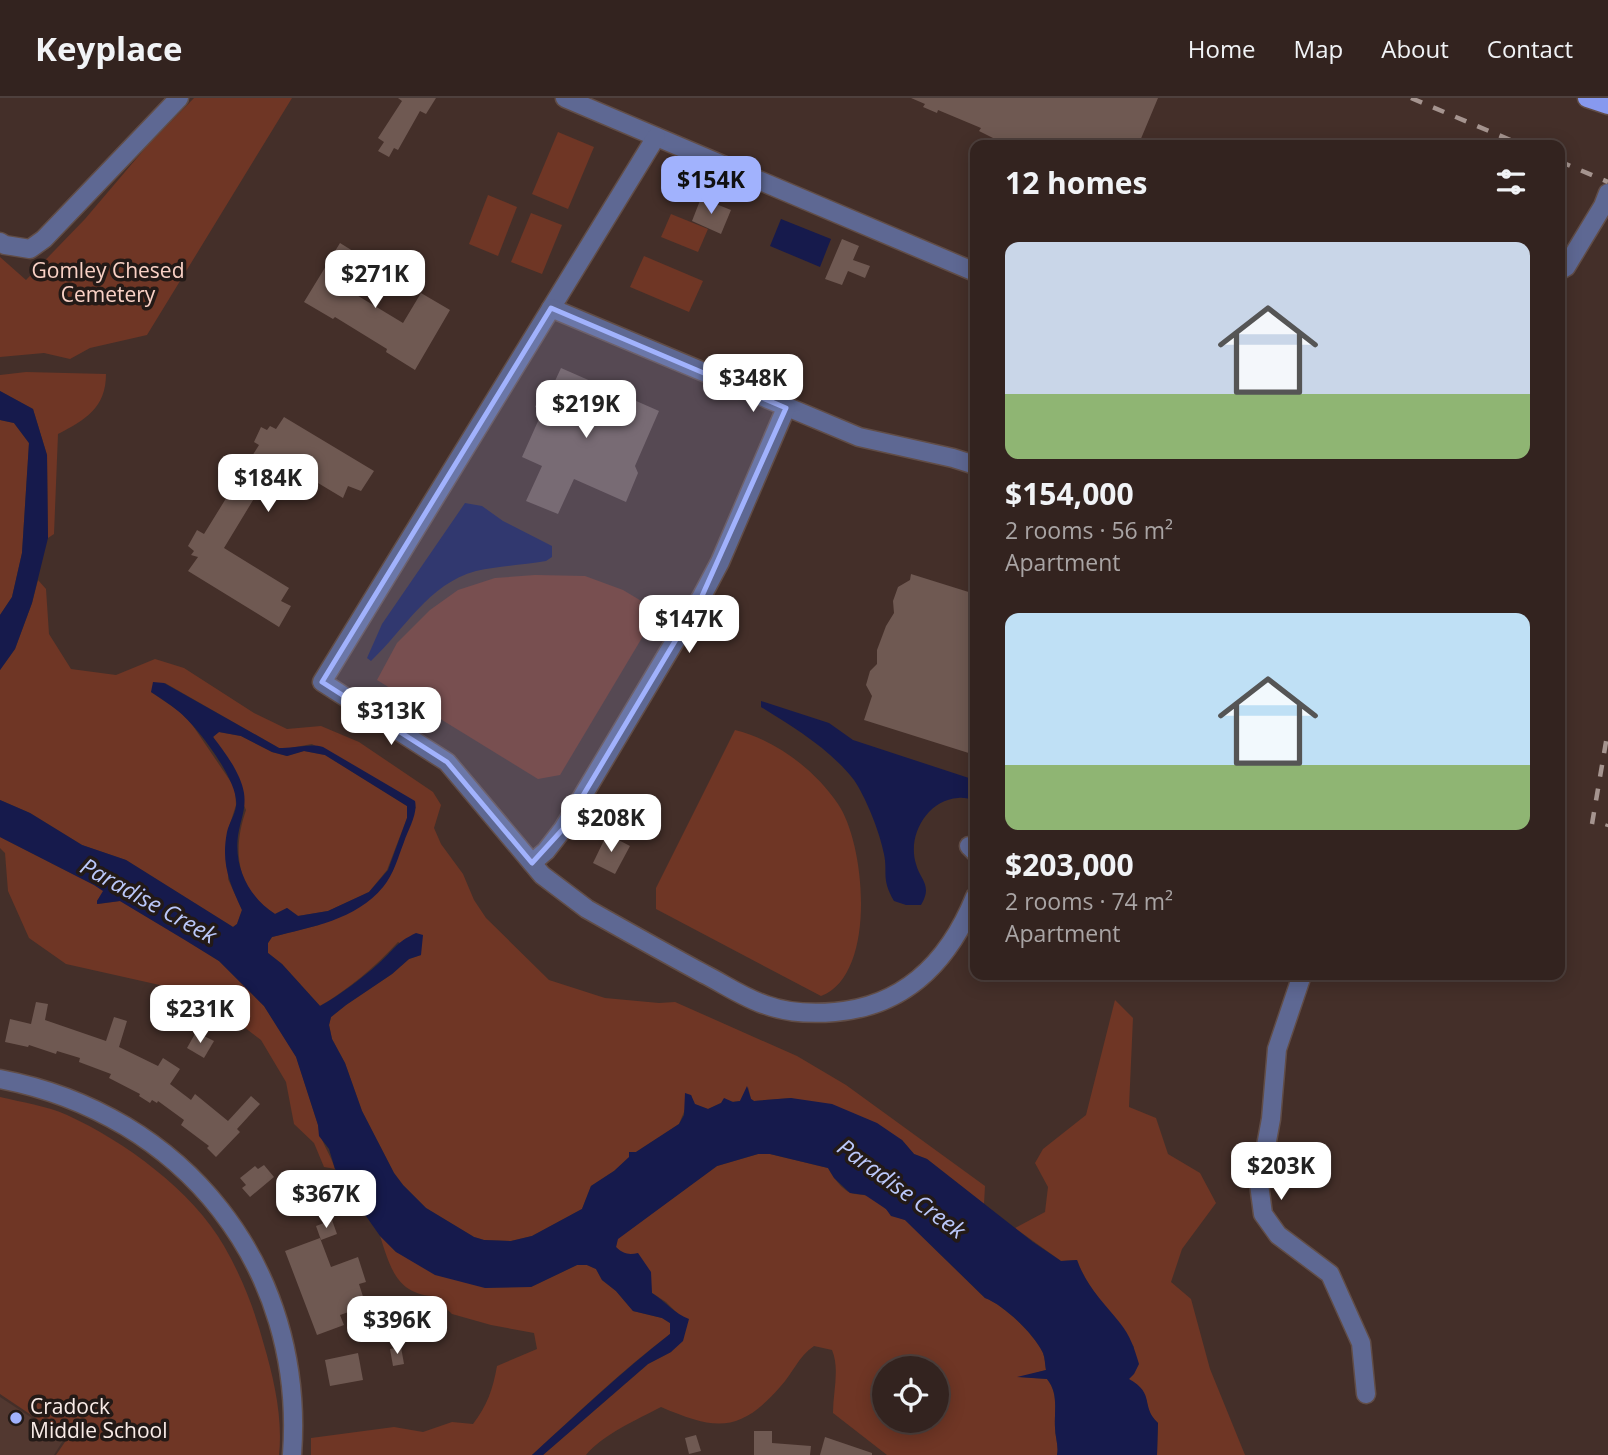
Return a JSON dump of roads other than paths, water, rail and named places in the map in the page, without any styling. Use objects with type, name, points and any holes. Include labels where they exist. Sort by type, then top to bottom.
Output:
[{"type":"main road","points":[[1587,98],[1608,105]]},
{"type":"street","points":[[0,242],[30,249],[44,239],[179,98]]},
{"type":"street","points":[[565,98],[970,270]]},
{"type":"street","points":[[656,137],[322,682],[433,750],[447,762],[542,875],[578,903],[766,1005],[803,1012],[846,1011],[871,1005],[910,987],[942,957],[970,907]]},
{"type":"street","points":[[1565,268],[1603,206],[1608,192]]},
{"type":"street","points":[[551,308],[859,437],[970,464]]},
{"type":"street","points":[[532,863],[546,851],[563,828],[702,596],[720,562],[786,408]]},
{"type":"street","points":[[1300,980],[1277,1049],[1271,1119],[1259,1184],[1263,1214],[1278,1235],[1331,1274],[1361,1343],[1366,1394]]},
{"type":"street","points":[[0,1079],[27,1084],[70,1098],[104,1112],[136,1131],[195,1179],[239,1234],[271,1298],[282,1333],[290,1367],[293,1402],[292,1455]]},
{"type":"water","points":[[781,219],[831,239],[820,267],[770,246]]},
{"type":"water","points":[[0,391],[33,409],[47,455],[48,538],[32,603],[15,649],[0,670],[0,615],[12,597],[22,553],[29,443],[14,423],[0,420]]},
{"type":"water","points":[[465,503],[482,506],[503,521],[552,546],[552,557],[546,561],[485,569],[459,577],[444,586],[418,609],[371,661],[367,658],[382,624]]},
{"type":"water","name":"Paradise Creek","points":[[153,682],[164,683],[279,748],[323,747],[415,801],[412,822],[393,871],[383,887],[372,898],[346,915],[272,937],[268,943],[268,953],[282,964],[320,1006],[357,981],[403,940],[416,933],[423,935],[421,955],[409,959],[346,1005],[331,1017],[329,1025],[332,1039],[345,1063],[362,1111],[394,1173],[426,1208],[474,1237],[484,1240],[511,1241],[532,1236],[582,1209],[591,1186],[614,1171],[629,1157],[629,1152],[636,1152],[679,1124],[684,1115],[685,1093],[691,1095],[695,1104],[708,1109],[721,1103],[724,1098],[733,1102],[740,1101],[747,1086],[754,1101],[791,1098],[832,1104],[877,1123],[902,1140],[914,1154],[927,1159],[1061,1261],[1077,1260],[1090,1286],[1124,1328],[1132,1343],[1139,1364],[1129,1379],[1142,1390],[1158,1423],[1157,1455],[1057,1455],[1055,1402],[1051,1385],[1047,1379],[1017,1377],[1046,1370],[1044,1355],[1039,1345],[1018,1321],[985,1298],[905,1220],[891,1216],[886,1209],[865,1195],[850,1193],[834,1178],[828,1168],[770,1154],[758,1154],[717,1166],[618,1239],[616,1247],[626,1253],[638,1253],[651,1272],[652,1293],[689,1319],[683,1341],[671,1352],[648,1364],[543,1455],[532,1455],[670,1334],[670,1323],[662,1318],[633,1311],[616,1291],[602,1280],[596,1269],[587,1265],[577,1265],[531,1287],[485,1288],[435,1275],[396,1252],[380,1236],[361,1209],[352,1187],[335,1169],[329,1149],[319,1136],[318,1125],[296,1057],[264,1006],[219,961],[120,901],[97,904],[103,891],[0,837],[0,800],[30,813],[82,845],[126,860],[233,927],[237,924],[242,910],[230,881],[225,853],[227,832],[236,806],[231,783],[216,755],[196,729],[175,708],[151,692]],"holes":[[[219,732],[241,736],[272,752],[287,756],[304,751],[325,755],[407,806],[407,818],[388,870],[369,892],[328,911],[298,916],[287,908],[275,914],[257,898],[244,878],[238,855],[237,842],[244,803],[240,778],[213,737]]]},
{"type":"water","points":[[761,701],[829,723],[853,740],[970,778],[970,799],[947,800],[937,805],[922,821],[917,831],[914,853],[926,887],[921,905],[906,905],[894,901],[887,886],[885,858],[878,833],[854,780],[822,749],[761,707]]},
{"type":"railway","points":[[1411,98],[1510,140]]},
{"type":"railway","points":[[1565,164],[1608,182]]},
{"type":"railway","points":[[1592,824],[1608,730]]},
{"type":"place","name":"Cradock Middle School","points":[[16,1418]]},
{"type":"park label","name":"Gomley Chesed Cemetery","points":[[108,282]]}]
